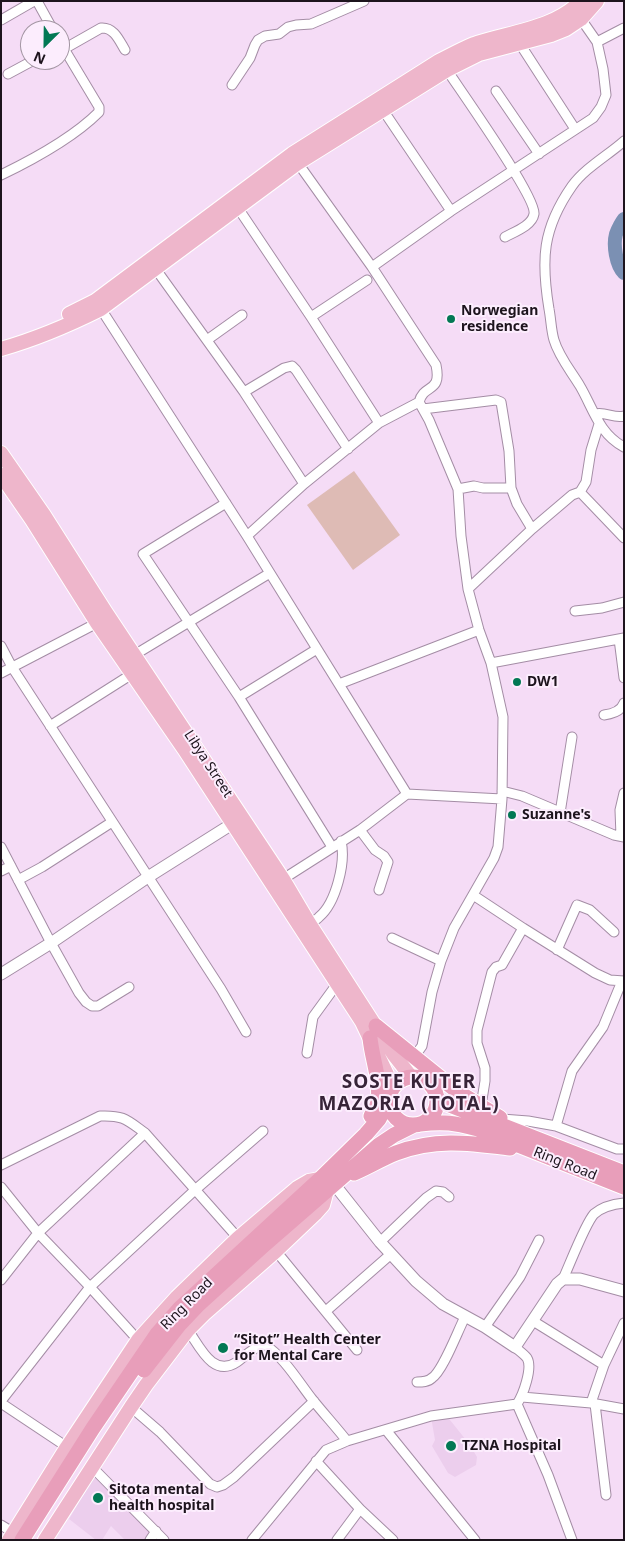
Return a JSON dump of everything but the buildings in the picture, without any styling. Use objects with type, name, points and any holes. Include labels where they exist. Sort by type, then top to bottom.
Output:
[{"type":"highway","points":[[348,1152],[378,1103],[378,1076],[371,1051],[373,1032],[414,1057],[458,1092],[522,1132]]},
{"type":"highway","points":[[412,1078],[419,1078],[431,1086],[437,1100],[431,1118],[417,1125],[401,1122],[389,1107],[391,1094],[398,1082],[412,1078]]},
{"type":"highway","name":"Ring Road","points":[[33,1540],[121,1402],[154,1356],[197,1306],[330,1183],[348,1152],[379,1120],[391,1094]]},
{"type":"highway","name":"Ring Road","points":[[437,1100],[624,1173]]},
{"type":"highway","name":"Ring Road","points":[[15,1537],[157,1334],[180,1308],[330,1183],[394,1134],[417,1125],[443,1121],[458,1124],[478,1129],[624,1187]]},
{"type":"highway","points":[[330,1183],[414,1147],[463,1142],[531,1150]]},
{"type":"main road","points":[[1,339],[26,332],[67,316],[95,301],[376,100],[455,52],[474,44],[553,21],[572,10],[580,1]]},
{"type":"main road","points":[[1,349],[28,341],[101,309],[238,208],[295,159],[383,110],[446,70],[479,54],[552,35],[566,29],[581,19],[597,1]]},
{"type":"main road","name":"Libya Street","points":[[1,453],[129,658],[278,882],[337,984],[362,1022],[394,1055],[412,1078]]},
{"type":"main road","name":"Libya Street","points":[[1,474],[97,624],[129,658],[132,674],[184,749],[232,824],[309,923],[373,1032],[391,1094]]},
{"type":"main road","points":[[15,1537],[67,1447],[138,1340],[188,1286],[238,1238],[297,1188],[309,1181],[330,1183],[323,1205],[276,1251],[188,1330],[131,1407],[45,1540]]},
{"type":"street","points":[[1,20],[36,1],[47,20]]},
{"type":"street","points":[[232,84],[250,58],[258,40],[265,36],[279,34],[288,27],[311,24],[364,1]]},
{"type":"street","points":[[372,267],[451,211],[593,118],[601,108],[606,95],[603,69],[597,42],[581,19]]},
{"type":"street","points":[[70,41],[105,28],[111,29],[125,50]]},
{"type":"street","points":[[597,42],[624,28]]},
{"type":"street","points":[[520,44],[575,129]]},
{"type":"street","points":[[1,175],[60,142],[88,123],[99,112],[99,107],[70,60]]},
{"type":"street","points":[[8,74],[20,68]]},
{"type":"street","points":[[446,70],[514,170],[533,204],[535,214],[530,223],[505,237]]},
{"type":"street","points":[[496,92],[539,154]]},
{"type":"street","points":[[383,110],[451,211]]},
{"type":"street","points":[[624,141],[582,175],[572,186],[555,216],[546,238],[544,263],[554,339],[563,360],[595,414],[598,424],[609,436],[624,446]]},
{"type":"street","points":[[295,159],[372,267],[436,365],[437,381],[420,397],[421,406],[458,489],[460,536],[468,589],[479,630],[491,663],[504,717],[502,795],[498,847],[494,858],[454,928],[441,961],[432,992],[425,1038],[414,1057]]},
{"type":"street","points":[[238,208],[311,317],[379,424]]},
{"type":"street","points":[[155,268],[244,392],[304,484]]},
{"type":"street","points":[[311,317],[367,280]]},
{"type":"street","points":[[101,309],[247,536],[407,794]]},
{"type":"street","points":[[207,340],[242,315]]},
{"type":"street","points":[[244,392],[284,368],[292,366],[348,449]]},
{"type":"street","points":[[247,536],[304,484],[379,424],[421,406],[496,400],[501,402],[509,451],[511,488],[517,504],[532,529]]},
{"type":"street","points":[[595,414],[600,412],[619,418],[624,416]]},
{"type":"street","points":[[468,589],[532,529],[572,495],[580,492],[586,482],[591,450],[598,424]]},
{"type":"street","points":[[458,489],[474,486],[483,488],[511,488]]},
{"type":"street","points":[[580,492],[624,538]]},
{"type":"street","points":[[226,503],[143,554],[239,697],[332,847]]},
{"type":"street","points":[[129,658],[270,573]]},
{"type":"street","points":[[575,611],[602,608],[624,602]]},
{"type":"street","points":[[1,673],[97,624]]},
{"type":"street","points":[[339,684],[479,630]]},
{"type":"street","points":[[491,663],[621,639],[624,678]]},
{"type":"street","points":[[1,646],[12,667],[221,989],[246,1032]]},
{"type":"street","points":[[239,697],[317,649]]},
{"type":"street","points":[[50,726],[132,674]]},
{"type":"street","points":[[604,715],[614,713],[624,703]]},
{"type":"street","points":[[560,814],[572,737]]},
{"type":"street","points":[[278,882],[360,830],[407,794],[522,796],[560,814],[614,835],[623,836],[620,810],[624,793]]},
{"type":"street","points":[[18,880],[42,867],[112,822]]},
{"type":"street","points":[[1,974],[232,824]]},
{"type":"street","points":[[360,830],[375,850],[384,856],[388,862],[379,890]]},
{"type":"street","points":[[309,923],[320,916],[336,890],[343,853],[341,841]]},
{"type":"street","points":[[1,847],[51,943],[79,994],[86,1002],[92,1006],[98,1006],[130,987]]},
{"type":"street","points":[[1,871],[11,866]]},
{"type":"street","points":[[473,895],[557,950],[602,976],[610,980],[623,981],[603,1027],[572,1071],[556,1126]]},
{"type":"street","points":[[557,950],[577,904],[590,910],[614,932]]},
{"type":"street","points":[[481,1106],[486,1081],[485,1068],[477,1043],[477,1030],[492,972],[496,967],[502,965],[523,928]]},
{"type":"street","points":[[392,938],[441,961]]},
{"type":"street","points":[[308,1053],[313,1017],[337,984]]},
{"type":"street","points":[[1,1165],[100,1116],[115,1115],[127,1119],[146,1133],[238,1238]]},
{"type":"street","points":[[502,1119],[556,1126],[618,1149],[624,1149]]},
{"type":"street","points":[[67,1447],[1,1402],[90,1287],[195,1190],[263,1131]]},
{"type":"street","points":[[1,1280],[38,1233],[146,1133]]},
{"type":"street","points":[[330,1183],[416,1281],[443,1304],[485,1327],[515,1347],[526,1357],[529,1364],[520,1401],[572,1540]]},
{"type":"street","points":[[1,1187],[38,1233],[138,1340]]},
{"type":"street","points":[[380,1242],[426,1198],[436,1191],[443,1192],[449,1197]]},
{"type":"street","points":[[515,1347],[557,1284],[563,1279],[594,1215],[604,1208],[624,1203]]},
{"type":"street","points":[[485,1327],[520,1277],[539,1240]]},
{"type":"street","points":[[276,1251],[357,1350]]},
{"type":"street","points":[[326,1312],[391,1254]]},
{"type":"street","points":[[563,1279],[580,1279],[624,1291]]},
{"type":"street","points":[[416,1382],[424,1382],[433,1378],[440,1369],[465,1317]]},
{"type":"street","points":[[533,1321],[604,1365]]},
{"type":"street","points":[[606,1495],[593,1404],[604,1365],[624,1323]]},
{"type":"street","points":[[188,1330],[211,1362],[220,1367],[227,1367],[236,1363],[256,1347],[264,1344],[282,1360],[314,1402],[348,1441]]},
{"type":"street","points":[[252,1540],[316,1460],[326,1450],[348,1441],[431,1416],[520,1401],[593,1404],[624,1409]]},
{"type":"street","points":[[131,1407],[160,1432],[210,1484],[217,1487],[234,1477],[314,1402]]},
{"type":"street","points":[[386,1430],[474,1540]]},
{"type":"street","points":[[316,1460],[360,1509],[393,1540]]},
{"type":"street","points":[[92,1467],[164,1540]]},
{"type":"street","points":[[337,1540],[360,1509]]},
{"type":"street","points":[[1,1525],[15,1537]]},
{"type":"street","points":[[150,1540],[156,1531]]},
{"type":"shaded area","points":[[354,471],[400,535],[353,570],[307,505]]},
{"type":"shaded area","name":"TZNA Hospital","points":[[446,1415],[477,1457],[476,1465],[455,1477],[448,1473],[432,1446],[435,1440],[431,1417]]},
{"type":"shaded area","name":"Sitota mental health hospital","points":[[94,1477],[153,1536],[150,1540],[125,1540],[111,1526],[102,1540],[96,1540],[69,1519]]},
{"type":"waterway","points":[[624,219],[616,234],[615,244],[617,260],[624,273]]},
{"type":"place","name":"Norwegian residence","points":[[451,319]]},
{"type":"place","name":"DW1","points":[[517,682]]},
{"type":"place","name":"Suzanne's","points":[[512,815]]},
{"type":"place","name":"“Sitot” Health Center for Mental Care","points":[[223,1348]]},
{"type":"place","name":"TZNA Hospital","points":[[451,1446]]},
{"type":"place","name":"Sitota mental health hospital","points":[[98,1498]]},
{"type":"district","name":"SOSTE KUTER MAZORIA (TOTAL)","points":[[409,1094]]}]
